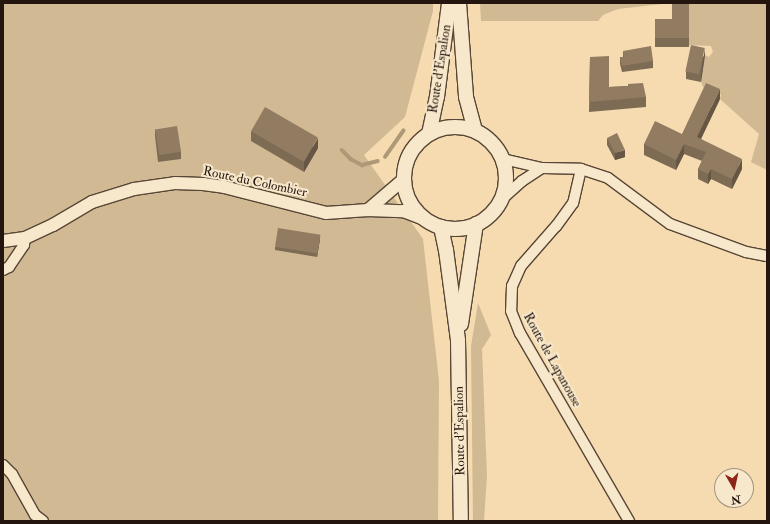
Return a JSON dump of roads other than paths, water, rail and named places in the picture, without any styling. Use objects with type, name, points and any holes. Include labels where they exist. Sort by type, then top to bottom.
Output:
[{"type":"main road","name":"Route d'Espalion","points":[[429,134],[438,97],[449,3]]},
{"type":"main road","name":"Route d'Espalion","points":[[459,3],[466,97],[475,131]]},
{"type":"main road","points":[[456,127],[475,131],[492,142],[503,160],[506,179],[502,199],[491,214],[476,224],[459,229],[441,226],[426,220],[413,206],[405,188],[405,170],[410,153],[415,146],[429,134],[447,128],[456,127]]},
{"type":"main road","name":"Route d'Espalion","points":[[458,340],[476,224]]},
{"type":"main road","name":"Route d'Espalion","points":[[441,226],[446,250],[458,340],[461,521]]},
{"type":"street","points":[[503,160],[542,168],[581,169],[608,178],[670,224],[746,252],[767,256]]},
{"type":"street","points":[[502,199],[522,181],[542,168]]},
{"type":"street","name":"Route de Lapanouse","points":[[581,169],[574,203],[521,266],[512,286],[511,310],[520,333],[629,521]]},
{"type":"street","points":[[368,210],[404,179]]},
{"type":"street","name":"Route du Colombier","points":[[3,241],[25,238],[53,225],[92,202],[134,189],[175,183],[203,184],[224,187],[326,213],[368,210],[403,211],[426,220]]},
{"type":"street","points":[[3,270],[9,267],[24,245],[25,238]]},
{"type":"street","points":[[3,465],[12,474],[35,515],[43,521]]},
{"type":"waterway","points":[[385,157],[403,131]]},
{"type":"waterway","points":[[342,150],[351,159],[362,165],[378,161]]}]
